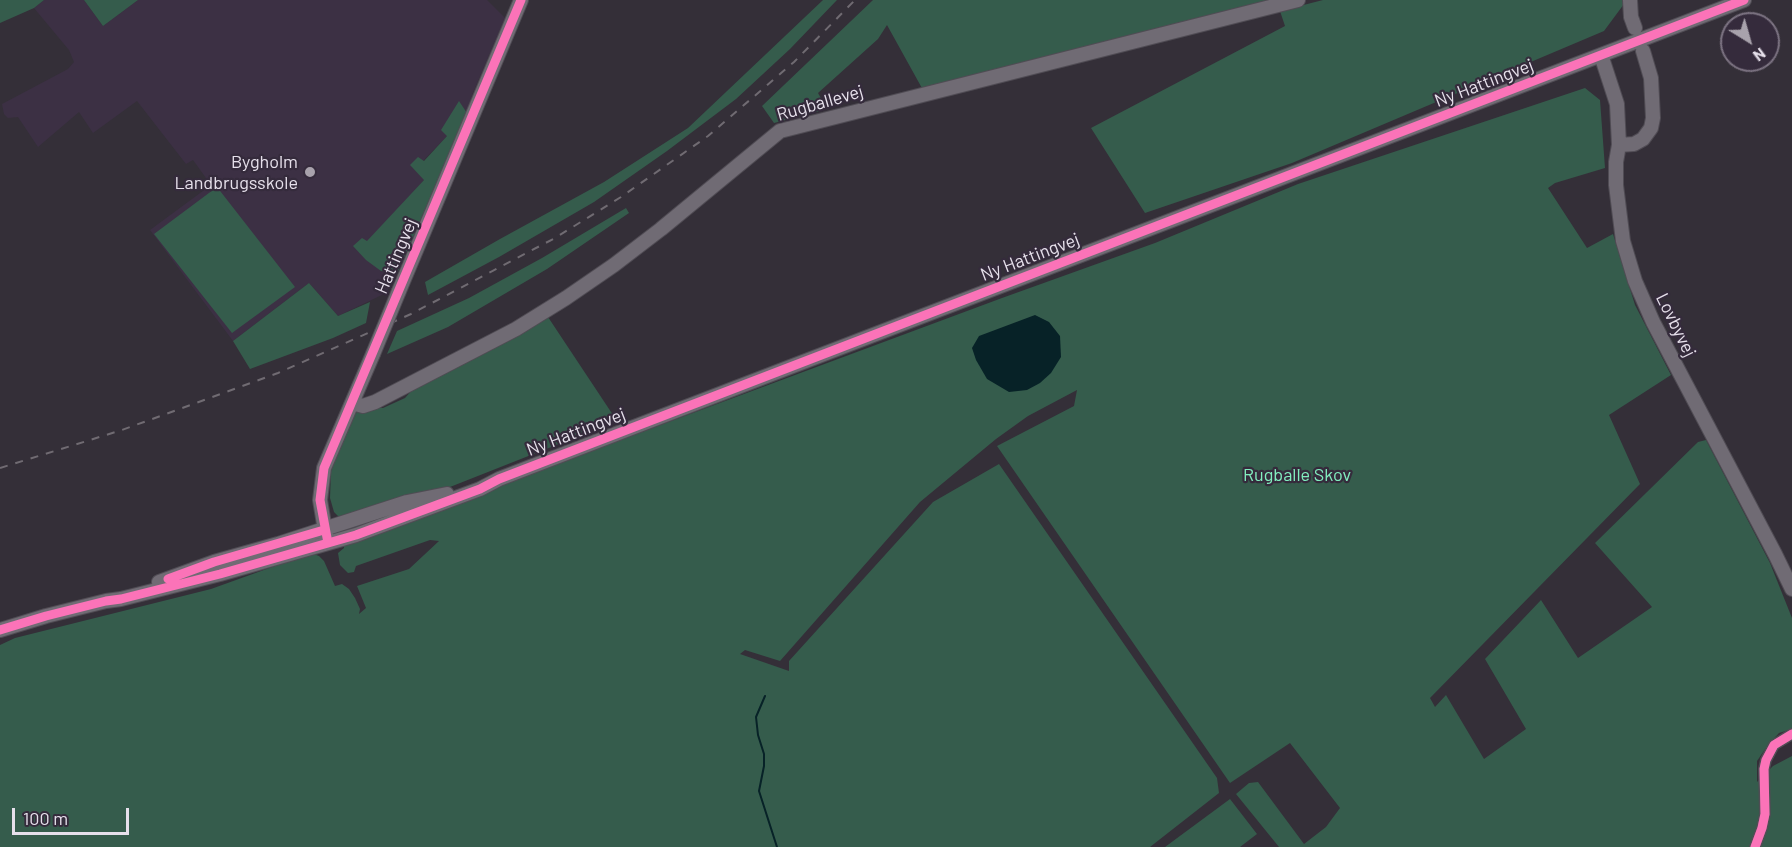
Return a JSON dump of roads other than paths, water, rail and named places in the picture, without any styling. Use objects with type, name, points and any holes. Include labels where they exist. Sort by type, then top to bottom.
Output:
[{"type":"street","name":"Hattingvej","points":[[327,543],[320,500],[324,468],[521,0]]},
{"type":"street","name":"Rugballevej","points":[[352,403],[363,406],[375,402],[516,329],[566,298],[661,229],[780,131],[1298,0]]},
{"type":"street","points":[[1630,0],[1631,17],[1635,28]]},
{"type":"street","name":"Ny Hattingvej","points":[[327,543],[468,494],[499,479],[1744,0]]},
{"type":"street","points":[[1619,145],[1634,144],[1643,140],[1651,128],[1653,118],[1651,78],[1643,51]]},
{"type":"street","name":"Lovbyvej","points":[[1601,55],[1617,104],[1619,145],[1616,185],[1623,241],[1635,281],[1653,322],[1792,589]]},
{"type":"street","points":[[0,630],[106,601],[214,562],[324,530],[407,502],[443,495],[499,479]]},
{"type":"street","points":[[220,574],[248,561],[316,540],[321,537],[324,530]]},
{"type":"street","points":[[106,601],[122,600],[327,543]]},
{"type":"street","points":[[1755,847],[1765,814],[1764,769],[1766,760],[1774,745],[1792,734]]},
{"type":"water","points":[[1035,315],[1049,322],[1060,336],[1061,357],[1051,373],[1040,383],[1027,390],[1009,392],[987,379],[972,348],[979,336]]},
{"type":"waterway","points":[[765,696],[756,717],[758,735],[764,754],[759,791],[777,847]]},
{"type":"railway","points":[[0,468],[122,430],[278,373],[411,314],[555,238],[621,197],[708,136],[794,62],[855,0]]},
{"type":"place","name":"Bygholm Landbrugsskole","points":[[310,172]]},
{"type":"park label","name":"Rugballe Skov","points":[[1297,475]]}]
